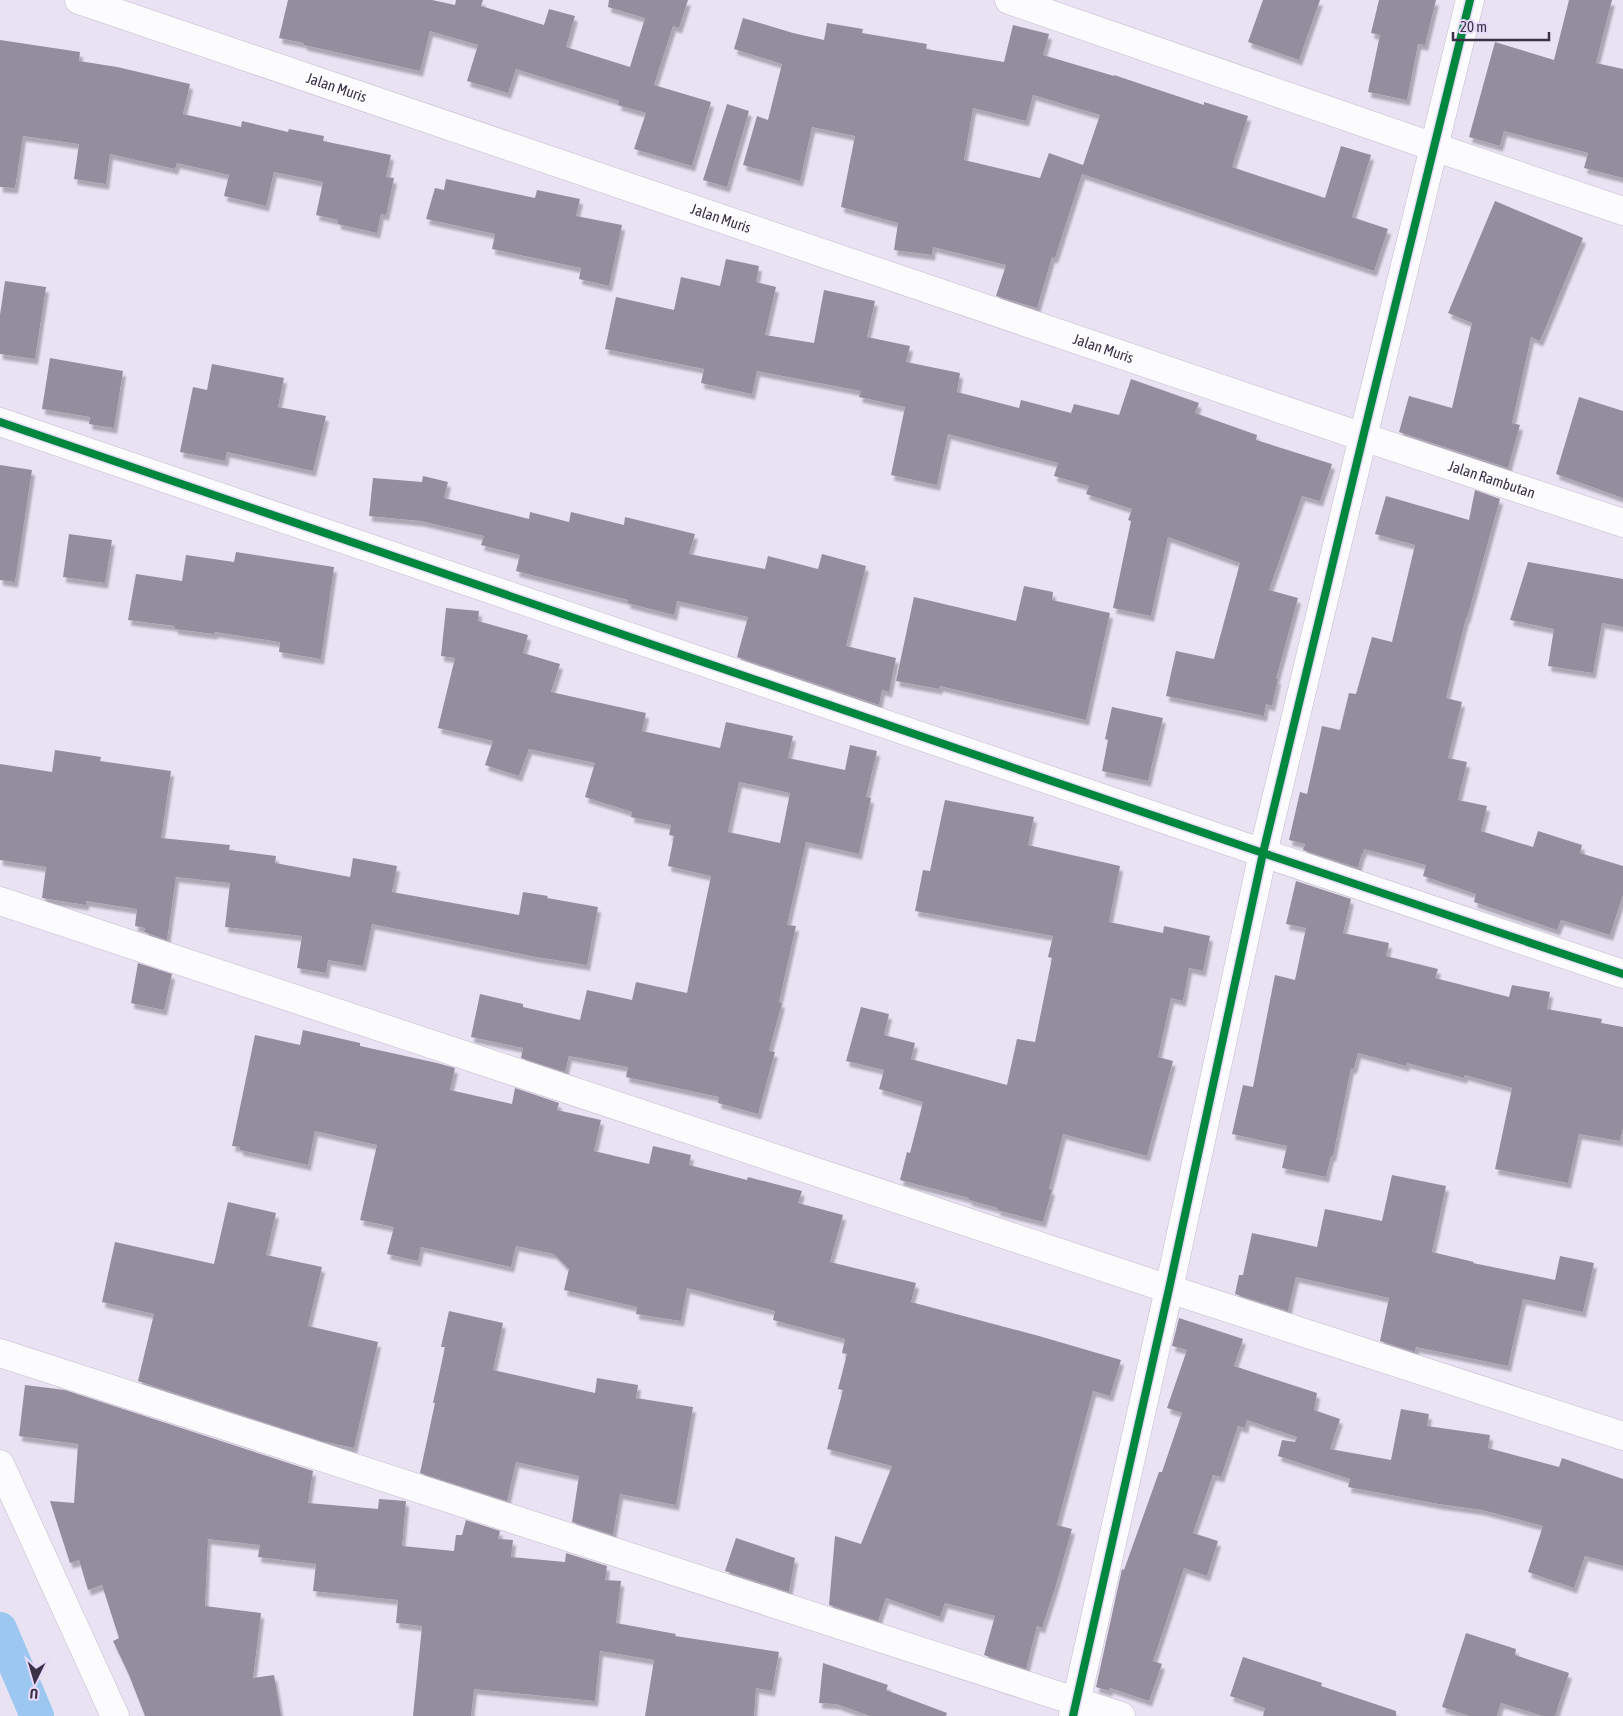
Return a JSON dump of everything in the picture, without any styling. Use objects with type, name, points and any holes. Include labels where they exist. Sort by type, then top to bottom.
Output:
[{"type":"street","name":"Jalan Muris","points":[[79,0],[1363,437]]},
{"type":"street","points":[[1009,0],[1623,211]]},
{"type":"street","points":[[1075,1709],[1169,1289],[1263,853],[1470,0]]},
{"type":"street","points":[[0,422],[1623,974]]},
{"type":"street","name":"Jalan Rambutan","points":[[1363,437],[1623,523]]},
{"type":"street","points":[[0,900],[1169,1289],[1623,1436]]},
{"type":"street","points":[[0,1353],[1075,1709],[1121,1716]]},
{"type":"street","points":[[0,1464],[115,1716]]},
{"type":"building","points":[[288,0],[432,0],[455,5],[456,0],[483,0],[481,6],[544,25],[549,9],[575,16],[566,47],[630,67],[645,18],[608,7],[609,0],[688,0],[679,28],[673,26],[654,85],[711,102],[692,166],[634,149],[646,113],[618,105],[619,101],[516,69],[508,93],[467,81],[478,45],[430,31],[420,71],[279,38]]},
{"type":"building","points":[[1263,0],[1320,0],[1299,60],[1248,42]]},
{"type":"building","points":[[1379,0],[1436,0],[1425,45],[1418,44],[1407,100],[1368,92],[1380,35],[1371,33]]},
{"type":"building","points":[[1569,0],[1612,0],[1596,63],[1623,69],[1623,178],[1584,168],[1588,153],[1504,131],[1500,146],[1469,137],[1495,42],[1554,60]]},
{"type":"building","points":[[743,18],[824,40],[827,23],[863,29],[862,33],[927,44],[926,49],[1004,62],[1013,25],[1049,34],[1043,55],[1114,75],[1204,105],[1204,102],[1248,116],[1232,167],[1325,198],[1341,146],[1371,155],[1352,217],[1388,229],[1374,271],[1082,174],[1055,258],[1052,257],[1037,308],[996,296],[1006,265],[933,247],[932,255],[894,250],[898,223],[841,207],[855,136],[812,127],[800,181],[743,165],[757,116],[768,120],[782,64],[734,49]],"holes":[[[1033,95],[1100,115],[1083,165],[1049,153],[1040,178],[964,160],[973,108],[1026,121]]]},
{"type":"building","points":[[0,40],[80,52],[79,61],[117,67],[190,84],[183,114],[241,127],[242,121],[288,132],[289,129],[324,136],[323,141],[391,155],[386,177],[394,178],[386,215],[381,214],[377,233],[338,224],[338,220],[316,215],[323,182],[274,172],[266,206],[224,196],[229,175],[177,163],[175,169],[110,154],[106,184],[74,179],[79,144],[23,136],[15,188],[0,187]]},
{"type":"building","points":[[727,104],[749,111],[727,187],[703,180]]},
{"type":"building","points":[[446,179],[535,198],[537,190],[580,199],[576,216],[622,225],[609,286],[579,279],[581,268],[492,249],[495,234],[426,219],[435,188],[444,190]]},
{"type":"building","points":[[1495,201],[1583,238],[1540,341],[1531,337],[1512,423],[1520,425],[1508,468],[1399,432],[1409,396],[1452,408],[1472,323],[1448,313]]},
{"type":"building","points":[[726,259],[759,266],[756,282],[776,287],[765,335],[814,343],[824,290],[875,301],[867,337],[910,346],[906,362],[960,373],[957,392],[1019,408],[1021,400],[1071,413],[1074,404],[1119,415],[1131,379],[1199,403],[1195,413],[1257,435],[1256,440],[1332,464],[1320,501],[1302,496],[1269,590],[1298,598],[1276,679],[1278,679],[1272,706],[1266,704],[1264,716],[1166,696],[1176,651],[1214,659],[1240,563],[1168,537],[1151,616],[1113,608],[1131,521],[1128,520],[1132,509],[1086,494],[1089,486],[1054,476],[1058,463],[948,434],[937,485],[891,475],[905,407],[859,397],[861,391],[757,371],[752,394],[701,383],[704,369],[605,349],[616,297],[674,310],[681,277],[720,286]]},
{"type":"building","points":[[5,281],[46,287],[35,359],[0,354],[0,315]]},
{"type":"building","points":[[50,358],[123,371],[114,428],[89,424],[90,417],[42,409]]},
{"type":"building","points":[[212,364],[284,378],[278,407],[326,416],[313,471],[227,452],[225,461],[180,452],[193,387],[207,390]]},
{"type":"building","points":[[1579,397],[1623,411],[1623,498],[1556,474]]},
{"type":"building","points":[[0,465],[32,470],[15,582],[0,580]]},
{"type":"building","points":[[423,476],[448,482],[444,498],[529,519],[530,512],[569,522],[571,512],[624,525],[625,517],[695,534],[689,554],[765,569],[768,556],[818,569],[822,554],[866,566],[846,646],[896,658],[889,692],[882,690],[879,705],[737,657],[748,617],[677,601],[674,615],[627,603],[628,600],[516,571],[520,555],[481,545],[484,536],[421,521],[369,516],[373,478],[422,482]]},
{"type":"building","points":[[1475,490],[1500,499],[1466,618],[1446,698],[1462,702],[1448,758],[1467,762],[1458,800],[1487,806],[1481,831],[1533,847],[1538,831],[1582,845],[1580,853],[1623,866],[1623,895],[1610,935],[1561,920],[1557,930],[1474,902],[1476,894],[1423,876],[1426,865],[1364,849],[1358,868],[1303,850],[1305,844],[1289,840],[1300,792],[1307,794],[1322,726],[1340,730],[1349,693],[1356,694],[1372,637],[1392,642],[1415,545],[1375,534],[1386,496],[1469,520]]},
{"type":"building","points":[[69,534],[112,540],[105,583],[63,577]]},
{"type":"building","points":[[236,552],[334,567],[321,659],[279,652],[280,642],[215,632],[214,634],[175,629],[175,626],[128,620],[136,574],[182,581],[186,555],[234,562]]},
{"type":"building","points":[[1528,562],[1623,579],[1623,627],[1602,623],[1593,673],[1548,666],[1554,629],[1510,620]]},
{"type":"building","points":[[1024,586],[1053,592],[1052,600],[1110,613],[1086,720],[940,686],[939,689],[896,681],[914,597],[1016,621]]},
{"type":"building","points":[[446,608],[479,611],[478,621],[528,635],[523,653],[560,664],[551,692],[646,713],[642,731],[720,748],[726,722],[793,736],[788,758],[845,770],[850,745],[877,751],[866,797],[871,798],[859,854],[806,842],[787,925],[796,926],[779,1002],[782,1003],[769,1051],[775,1052],[758,1114],[718,1103],[719,1097],[626,1077],[628,1067],[569,1056],[565,1072],[521,1058],[523,1048],[471,1037],[480,994],[523,1004],[523,1007],[580,1020],[587,990],[632,1000],[636,982],[687,993],[711,876],[668,866],[674,836],[669,835],[671,825],[631,817],[632,812],[585,797],[595,763],[529,749],[519,776],[485,765],[493,741],[438,728],[455,658],[441,656]],"holes":[[[739,782],[790,793],[780,843],[728,832]]]},
{"type":"building","points":[[1112,707],[1163,718],[1148,781],[1102,771],[1108,740],[1105,739]]},
{"type":"building","points":[[55,750],[101,757],[100,761],[171,771],[161,838],[230,845],[229,850],[276,856],[275,863],[350,877],[353,858],[397,866],[392,892],[519,915],[523,892],[598,907],[587,965],[536,957],[372,924],[363,966],[328,960],[326,973],[297,968],[302,936],[225,927],[230,883],[176,877],[167,940],[144,932],[145,928],[135,926],[137,909],[86,901],[86,905],[42,898],[46,867],[0,860],[0,764],[52,772]]},
{"type":"building","points":[[945,800],[1034,817],[1028,845],[1120,866],[1109,922],[1163,933],[1164,926],[1210,936],[1203,971],[1189,968],[1183,1001],[1171,998],[1158,1057],[1173,1061],[1147,1156],[1063,1134],[1049,1189],[1052,1190],[1043,1222],[997,1210],[998,1208],[969,1200],[969,1198],[900,1180],[907,1152],[910,1153],[923,1102],[879,1089],[884,1070],[846,1061],[861,1007],[889,1014],[884,1035],[915,1043],[911,1059],[1007,1085],[1017,1039],[1035,1042],[1052,958],[1048,957],[1053,936],[915,911],[923,870],[930,871]]},
{"type":"building","points":[[1296,881],[1351,899],[1343,933],[1389,943],[1386,956],[1438,969],[1435,978],[1509,997],[1512,985],[1550,992],[1547,1009],[1602,1019],[1601,1023],[1623,1027],[1623,1128],[1620,1141],[1579,1134],[1568,1183],[1495,1169],[1512,1088],[1465,1075],[1464,1078],[1407,1063],[1406,1066],[1358,1053],[1354,1068],[1351,1068],[1333,1156],[1331,1156],[1326,1177],[1282,1168],[1287,1146],[1232,1134],[1243,1085],[1253,1087],[1275,975],[1295,980],[1306,928],[1286,924]]},
{"type":"building","points":[[138,963],[172,974],[164,1010],[131,1003]]},
{"type":"building","points":[[303,1030],[360,1043],[360,1046],[455,1068],[450,1090],[512,1104],[515,1088],[559,1103],[557,1110],[601,1120],[594,1151],[649,1164],[653,1146],[691,1155],[689,1165],[747,1180],[748,1177],[802,1191],[798,1203],[843,1215],[830,1262],[916,1283],[911,1302],[1121,1360],[1110,1396],[1093,1391],[1057,1525],[1072,1529],[1042,1628],[1037,1626],[1026,1669],[984,1655],[995,1616],[945,1603],[940,1617],[886,1598],[878,1621],[829,1605],[835,1536],[861,1544],[892,1466],[827,1449],[843,1390],[838,1389],[847,1354],[842,1353],[845,1339],[773,1320],[775,1311],[687,1288],[681,1321],[636,1314],[637,1307],[564,1290],[569,1269],[554,1254],[516,1246],[511,1267],[421,1247],[418,1261],[387,1254],[394,1227],[360,1220],[377,1145],[315,1131],[308,1165],[240,1150],[240,1147],[232,1146],[255,1035],[300,1045]]},
{"type":"building","points":[[1392,1175],[1446,1186],[1432,1252],[1473,1263],[1555,1280],[1560,1256],[1594,1263],[1583,1312],[1523,1299],[1508,1366],[1416,1347],[1415,1352],[1380,1341],[1389,1298],[1296,1277],[1288,1311],[1235,1294],[1239,1275],[1243,1275],[1252,1233],[1317,1247],[1325,1209],[1382,1221]]},
{"type":"building","points":[[228,1202],[276,1213],[266,1255],[322,1267],[308,1326],[378,1342],[354,1448],[321,1441],[138,1381],[154,1314],[102,1302],[115,1242],[214,1264]]},
{"type":"building","points":[[449,1311],[503,1323],[493,1370],[595,1393],[597,1378],[638,1385],[636,1398],[693,1407],[676,1505],[620,1494],[613,1535],[572,1522],[579,1476],[516,1462],[507,1501],[420,1473],[435,1403],[433,1403],[445,1347],[441,1347]]},
{"type":"building","points":[[1179,1318],[1243,1339],[1234,1366],[1317,1393],[1314,1410],[1340,1419],[1330,1449],[1391,1460],[1401,1409],[1429,1414],[1427,1426],[1490,1435],[1488,1448],[1559,1467],[1562,1458],[1623,1479],[1623,1566],[1585,1556],[1574,1588],[1528,1572],[1543,1526],[1482,1510],[1348,1487],[1350,1479],[1278,1456],[1282,1440],[1295,1442],[1297,1437],[1247,1420],[1245,1428],[1238,1426],[1221,1477],[1213,1475],[1193,1533],[1218,1541],[1207,1576],[1184,1568],[1153,1661],[1162,1664],[1149,1701],[1110,1688],[1109,1691],[1096,1687],[1122,1569],[1124,1570],[1159,1472],[1162,1472],[1182,1413],[1167,1408],[1187,1350],[1172,1346]]},
{"type":"building","points":[[25,1385],[65,1390],[313,1471],[308,1503],[378,1509],[379,1499],[406,1501],[402,1546],[454,1551],[456,1535],[462,1535],[466,1520],[500,1531],[498,1539],[513,1540],[511,1557],[565,1562],[566,1553],[607,1566],[605,1580],[621,1581],[616,1623],[676,1634],[675,1636],[779,1652],[772,1691],[756,1688],[754,1716],[645,1716],[654,1660],[600,1651],[595,1701],[474,1689],[471,1716],[413,1716],[422,1626],[396,1623],[398,1600],[313,1591],[316,1564],[258,1557],[260,1545],[208,1539],[205,1606],[261,1613],[253,1678],[274,1675],[281,1716],[145,1716],[113,1641],[119,1638],[102,1585],[88,1590],[79,1560],[70,1563],[50,1501],[74,1503],[78,1444],[19,1436]]},
{"type":"building","points":[[736,1538],[795,1558],[789,1592],[725,1571]]},
{"type":"building","points":[[1466,1633],[1516,1649],[1515,1655],[1569,1673],[1555,1716],[1543,1716],[1501,1703],[1497,1716],[1469,1716],[1442,1707]]},
{"type":"building","points":[[1243,1657],[1322,1683],[1321,1686],[1396,1711],[1396,1716],[1263,1716],[1265,1708],[1230,1696]]},
{"type":"building","points":[[823,1663],[888,1685],[886,1690],[947,1713],[946,1716],[870,1716],[836,1704],[819,1703]]},
{"type":"waterway","points":[[0,1629],[37,1716]]},
{"type":"cycle path","points":[[1073,1716],[1169,1289],[1263,853],[1470,0]]},
{"type":"cycle path","points":[[0,422],[1623,974]]}]
